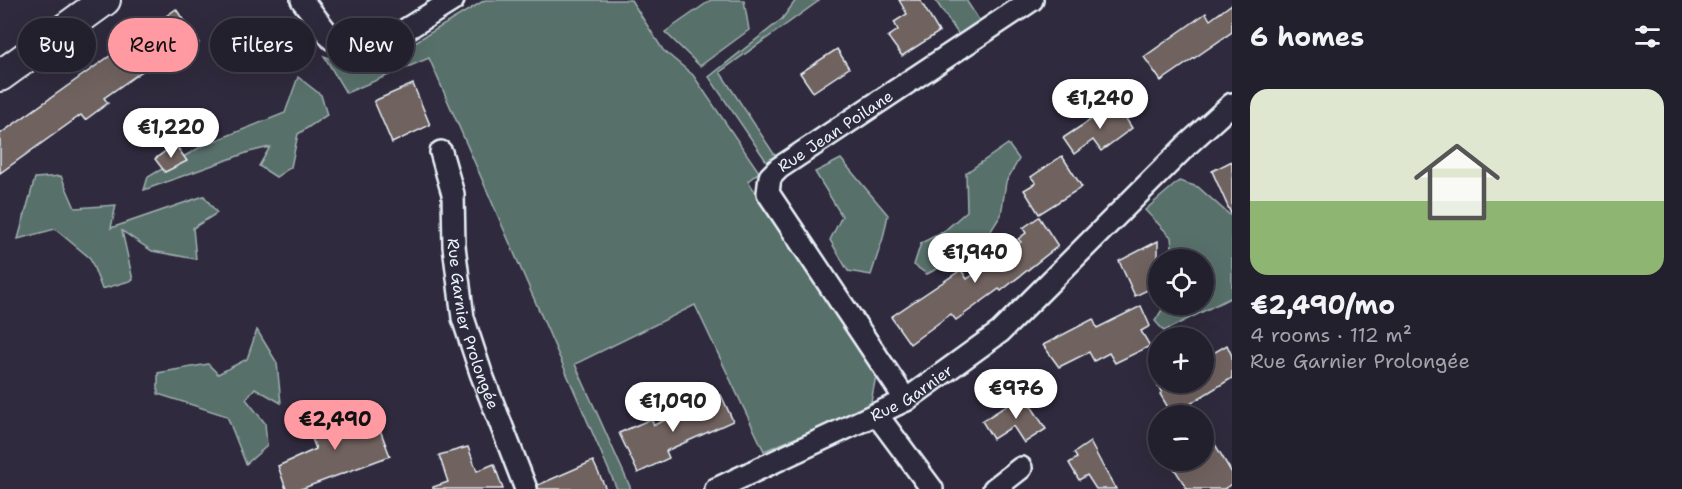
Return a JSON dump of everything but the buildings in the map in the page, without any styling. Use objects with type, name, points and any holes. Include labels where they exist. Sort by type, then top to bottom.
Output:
[{"type":"main road","points":[[0,76],[105,0]]},
{"type":"street","points":[[302,0],[332,39],[362,47],[394,37],[453,0]]},
{"type":"street","name":"Rue Jean Poilane","points":[[906,400],[768,193],[770,177],[779,168],[1032,0]]},
{"type":"street","name":"Rue Garnier","points":[[716,489],[906,400],[1000,332],[1187,145],[1232,104]]},
{"type":"street","name":"Rue Garnier Prolongée","points":[[441,152],[453,194],[454,246],[464,318],[481,373],[526,489]]},
{"type":"street","points":[[877,415],[932,489]]},
{"type":"street","points":[[994,489],[1021,468]]},
{"type":"green space","points":[[485,0],[631,0],[663,50],[693,75],[759,172],[748,181],[876,376],[870,407],[764,451],[695,305],[575,364],[631,489],[617,489],[429,58],[414,64],[414,43]]},
{"type":"green space","points":[[711,0],[744,0],[749,30],[700,66],[665,32]]},
{"type":"green space","points":[[796,0],[820,0],[720,72],[778,160],[769,165],[709,77],[782,19]]},
{"type":"green space","points":[[935,0],[966,0],[981,23],[961,38]]},
{"type":"green space","points":[[334,72],[396,72],[346,93]]},
{"type":"green space","points":[[298,77],[321,95],[327,115],[298,134],[291,167],[276,177],[259,166],[270,147],[249,152],[144,190],[148,177],[204,145],[285,113]]},
{"type":"green space","points":[[1008,144],[1019,159],[1006,182],[1001,215],[982,245],[927,274],[914,265],[921,243],[943,232],[967,211],[966,173]]},
{"type":"green space","points":[[841,159],[888,215],[871,275],[848,271],[830,240],[842,216],[815,172]]},
{"type":"green space","points":[[61,176],[75,208],[116,205],[111,228],[204,196],[217,213],[193,228],[196,259],[152,251],[122,231],[133,280],[102,289],[90,258],[55,229],[18,239],[35,178]]},
{"type":"green space","points":[[1179,181],[1198,187],[1232,217],[1232,297],[1214,306],[1214,249],[1172,249],[1171,237],[1145,210]]},
{"type":"green space","points":[[1159,315],[1196,315],[1172,327],[1160,327],[1155,321]]},
{"type":"green space","points":[[257,330],[277,363],[281,403],[255,388],[246,399],[265,423],[267,446],[246,464],[227,416],[158,394],[158,373],[208,364],[218,374],[247,359]]}]
